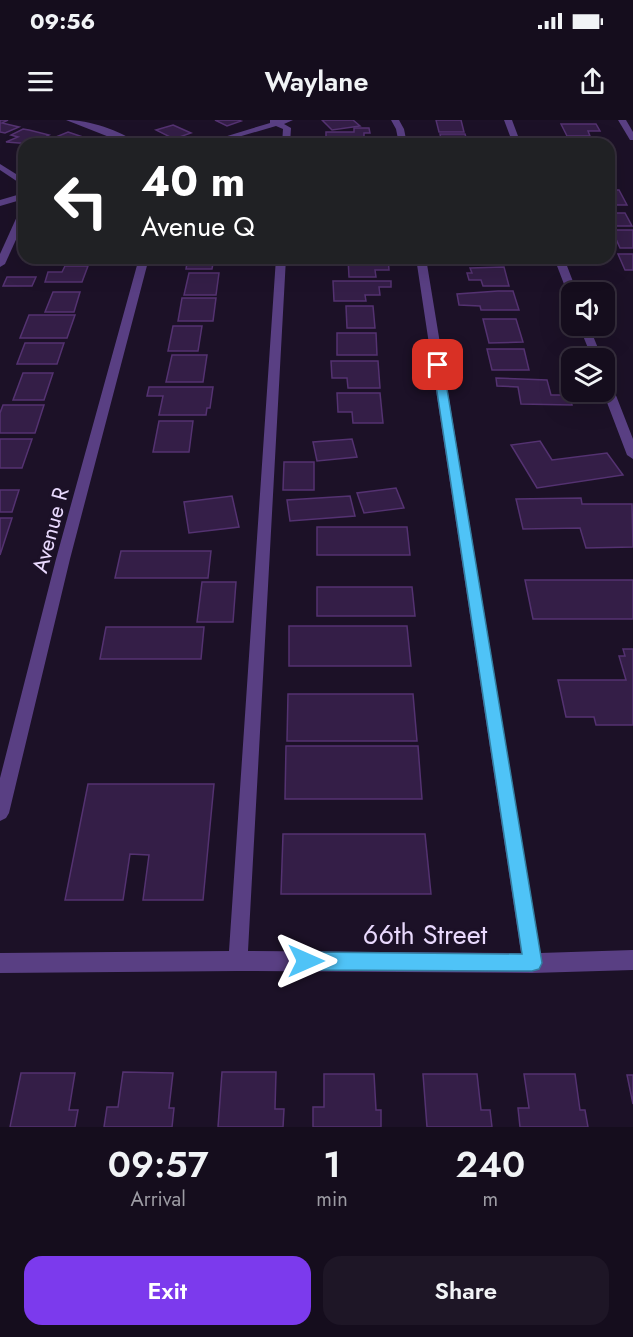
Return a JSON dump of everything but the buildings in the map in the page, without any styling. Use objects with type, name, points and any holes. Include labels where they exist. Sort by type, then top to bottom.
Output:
[{"type":"street","points":[[70,120],[98,128],[120,138]]},
{"type":"street","points":[[267,120],[287,128],[286,138]]},
{"type":"street","points":[[226,138],[289,120]]},
{"type":"street","points":[[395,120],[402,138]]},
{"type":"street","points":[[508,120],[515,138]]},
{"type":"street","points":[[622,120],[630,129],[633,138]]},
{"type":"street","points":[[0,166],[18,179]]},
{"type":"street","points":[[0,203],[18,198]]},
{"type":"street","points":[[0,264],[18,225]]},
{"type":"street","name":"Avenue R","points":[[0,813],[63,559],[142,264]]},
{"type":"street","points":[[238,961],[280,264]]},
{"type":"street","points":[[422,264],[532,963]]},
{"type":"street","points":[[561,264],[568,282]]},
{"type":"street","points":[[613,402],[633,455]]},
{"type":"street","name":"66th Street","points":[[0,963],[238,961],[532,963],[633,960]]},
{"type":"route","points":[[306,961],[532,963],[438,365]]}]
